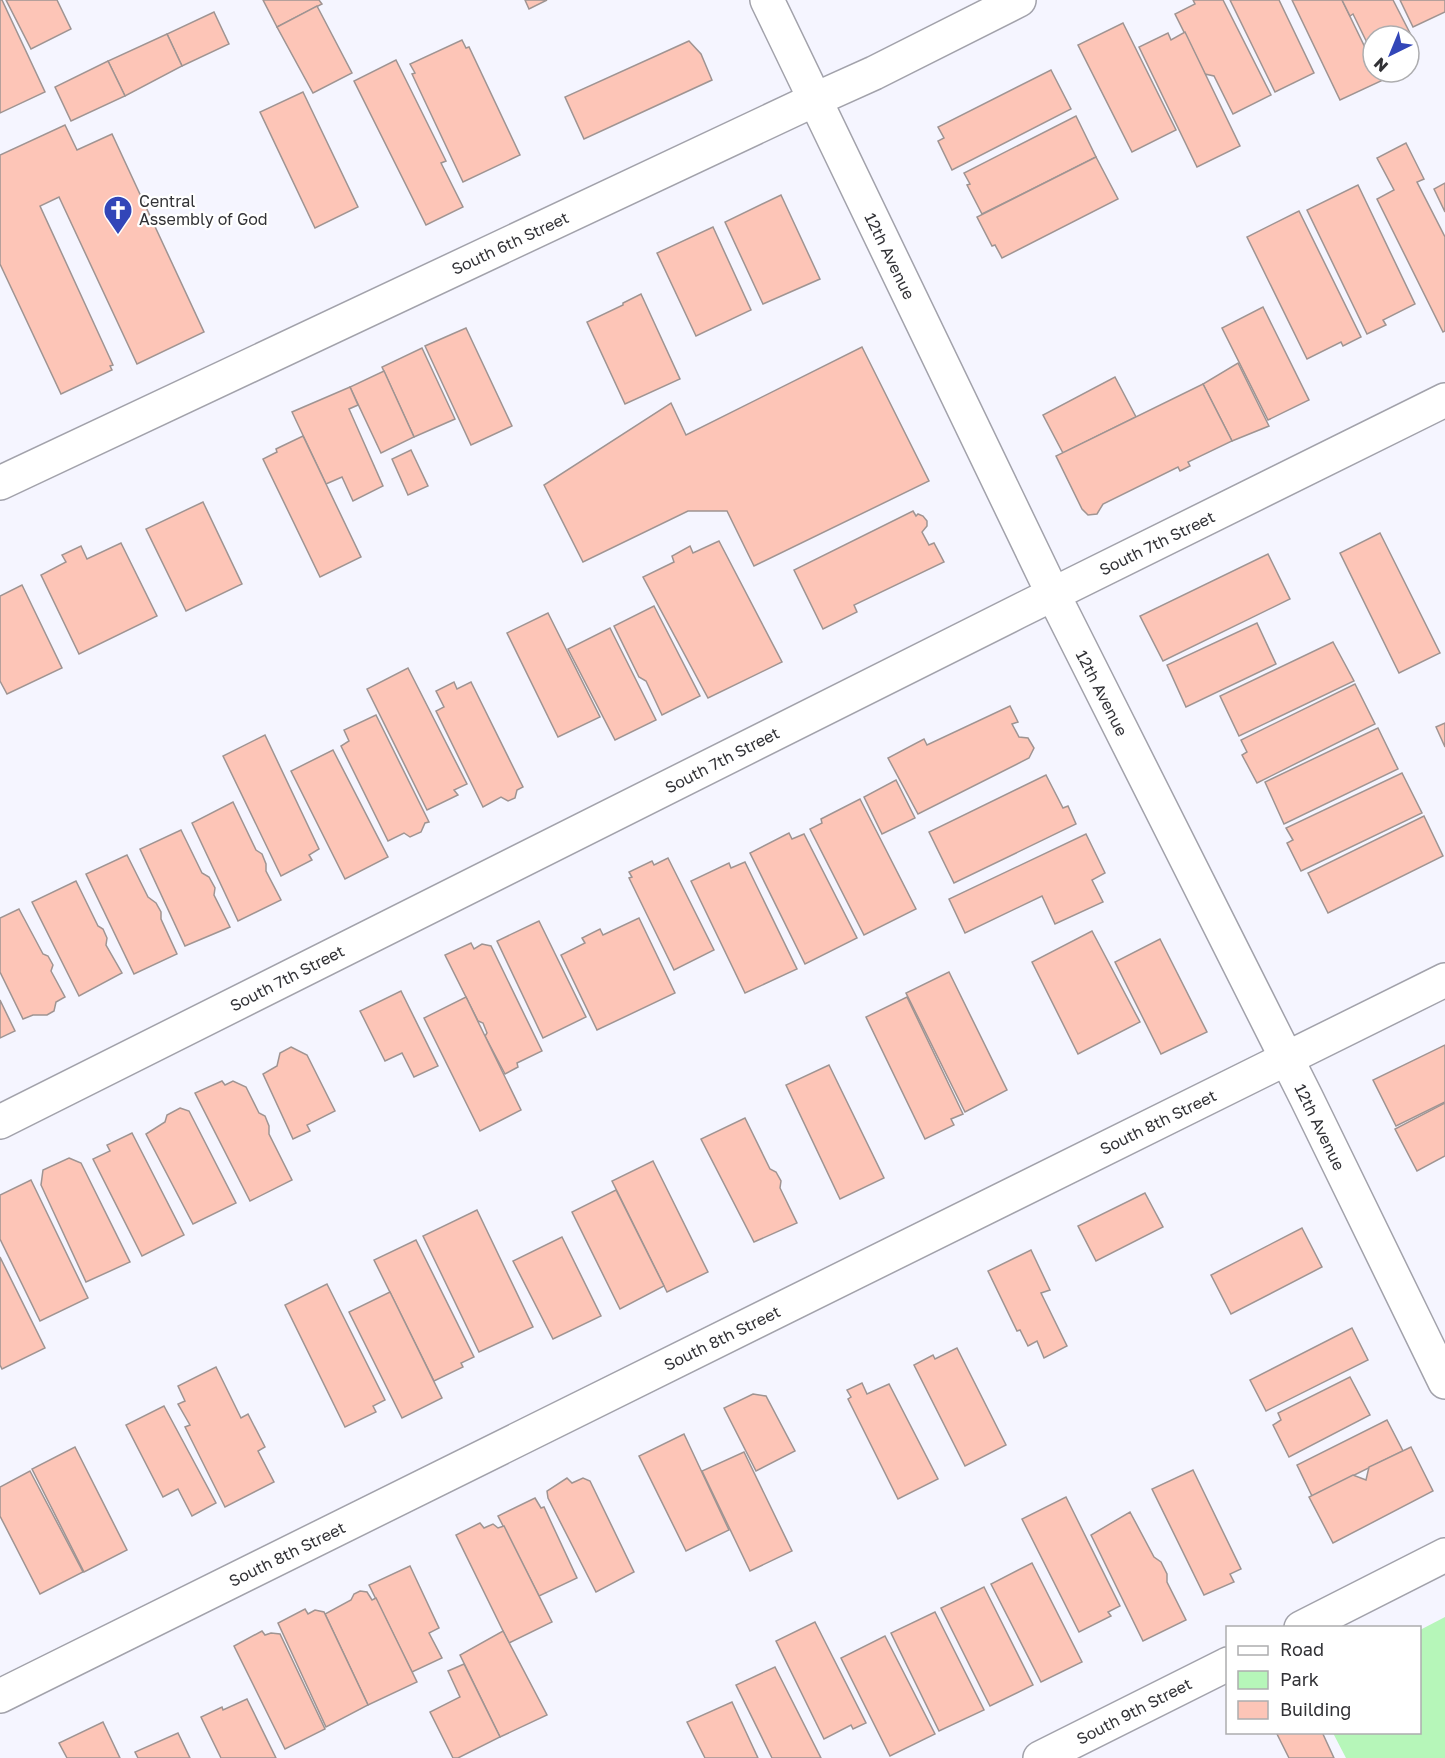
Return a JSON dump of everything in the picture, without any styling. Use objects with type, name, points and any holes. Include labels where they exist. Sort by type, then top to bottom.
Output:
[{"type":"street","name":"12th Avenue","points":[[767,0],[1053,594],[1287,1059],[1445,1382]]},
{"type":"street","name":"South 6th Street","points":[[0,483],[874,73],[1019,0]]},
{"type":"street","name":"South 7th Street","points":[[0,1122],[1445,400]]},
{"type":"street","name":"South 8th Street","points":[[0,1696],[1445,980]]},
{"type":"street","points":[[1305,1626],[1445,1556]]},
{"type":"street","name":"South 9th Street","points":[[1040,1758],[1226,1665]]},
{"type":"green space","points":[[1445,1617],[1445,1758],[1346,1758],[1334,1734],[1421,1734],[1421,1629]]},
{"type":"building","points":[[0,0],[45,92],[0,113]]},
{"type":"building","points":[[6,0],[57,0],[71,29],[31,49]]},
{"type":"building","points":[[263,0],[319,0],[322,4],[277,27]]},
{"type":"building","points":[[525,0],[547,0],[529,9]]},
{"type":"building","points":[[1193,0],[1223,0],[1271,95],[1233,114],[1214,76],[1205,74],[1175,14],[1195,4]]},
{"type":"building","points":[[1230,0],[1279,0],[1314,73],[1275,92]]},
{"type":"building","points":[[1292,0],[1342,0],[1361,39],[1361,84],[1375,84],[1340,100]]},
{"type":"building","points":[[1342,0],[1393,0],[1405,24],[1361,24],[1361,30],[1353,14],[1350,16]]},
{"type":"building","points":[[1400,0],[1445,0],[1445,12],[1419,24],[1412,24]]},
{"type":"building","points":[[317,6],[352,73],[313,93],[277,27]]},
{"type":"building","points":[[214,12],[229,44],[182,66],[167,34]]},
{"type":"building","points":[[1123,23],[1176,130],[1132,152],[1078,45]]},
{"type":"building","points":[[1185,32],[1240,146],[1197,167],[1139,47],[1168,33],[1171,40]]},
{"type":"building","points":[[167,34],[182,66],[125,96],[108,61]]},
{"type":"building","points":[[462,40],[466,48],[469,47],[520,155],[463,182],[412,74],[415,73],[410,64]]},
{"type":"building","points":[[689,41],[701,54],[712,80],[584,139],[565,97]]},
{"type":"building","points":[[396,60],[446,161],[441,163],[463,207],[426,225],[354,81]]},
{"type":"building","points":[[108,61],[125,96],[71,121],[55,87]]},
{"type":"building","points":[[1051,70],[1071,109],[952,170],[938,141],[944,138],[938,127]]},
{"type":"building","points":[[303,92],[358,207],[315,228],[260,112]]},
{"type":"building","points":[[1076,116],[1096,157],[982,214],[967,185],[970,184],[964,173]]},
{"type":"building","name":"Central Assembly of God","points":[[65,125],[77,150],[112,134],[204,332],[137,364],[59,197],[40,206],[113,365],[110,366],[112,370],[61,394],[0,264],[0,155]]},
{"type":"building","points":[[1406,143],[1424,179],[1417,182],[1445,237],[1445,331],[1443,332],[1377,199],[1394,190],[1377,158]]},
{"type":"building","points":[[1096,157],[1118,199],[1002,258],[995,245],[992,246],[977,217]]},
{"type":"building","points":[[1445,183],[1445,212],[1434,189]]},
{"type":"building","points":[[1358,185],[1415,304],[1383,320],[1386,325],[1367,334],[1307,210]]},
{"type":"building","points":[[781,195],[820,279],[763,304],[725,222]]},
{"type":"building","points":[[1299,211],[1361,337],[1343,346],[1341,342],[1307,359],[1247,237]]},
{"type":"building","points":[[713,227],[751,310],[696,336],[657,253]]},
{"type":"building","points":[[641,294],[680,379],[625,404],[587,322]]},
{"type":"building","points":[[1263,307],[1309,400],[1268,420],[1222,328]]},
{"type":"building","points":[[466,328],[512,426],[471,445],[425,346]]},
{"type":"building","points":[[862,347],[929,481],[754,566],[727,511],[688,511],[583,562],[544,485],[671,403],[686,435]]},
{"type":"building","points":[[422,348],[455,419],[414,437],[382,367]]},
{"type":"building","points":[[1238,363],[1269,426],[1232,441],[1203,384]]},
{"type":"building","points":[[384,371],[414,437],[381,453],[350,387]]},
{"type":"building","points":[[1115,377],[1136,417],[1063,453],[1043,415]]},
{"type":"building","points":[[1203,384],[1232,441],[1188,462],[1190,466],[1180,471],[1178,467],[1103,504],[1097,514],[1088,515],[1082,509],[1056,456]]},
{"type":"building","points":[[350,387],[358,405],[349,409],[383,486],[353,501],[342,477],[326,484],[292,412]]},
{"type":"building","points":[[303,436],[361,557],[320,577],[263,459],[277,452],[276,449]]},
{"type":"building","points":[[411,450],[428,486],[408,495],[392,459]]},
{"type":"building","points":[[203,502],[242,584],[186,611],[146,529]]},
{"type":"building","points":[[913,511],[916,516],[918,514],[923,516],[927,521],[927,526],[922,532],[929,545],[934,543],[944,562],[854,605],[857,612],[823,629],[794,570]]},
{"type":"building","points":[[1380,533],[1440,653],[1399,673],[1340,553]]},
{"type":"building","points":[[719,541],[782,662],[708,698],[643,577],[674,562],[672,556],[690,546],[693,553]]},
{"type":"building","points":[[121,543],[157,616],[79,654],[41,575],[66,562],[62,555],[81,546],[87,559]]},
{"type":"building","points":[[1268,554],[1290,599],[1163,661],[1140,616]]},
{"type":"building","points":[[22,585],[62,668],[7,694],[0,681],[0,596]]},
{"type":"building","points":[[654,606],[700,696],[662,715],[646,681],[639,677],[614,626]]},
{"type":"building","points":[[548,613],[600,717],[558,737],[507,633]]},
{"type":"building","points":[[1257,623],[1276,664],[1186,707],[1167,665]]},
{"type":"building","points":[[610,628],[656,720],[615,740],[568,649]]},
{"type":"building","points":[[1333,642],[1354,681],[1239,736],[1220,696]]},
{"type":"building","points":[[408,668],[467,784],[454,790],[458,795],[427,810],[367,689]]},
{"type":"building","points":[[454,682],[457,689],[471,682],[523,787],[517,790],[515,798],[508,801],[501,797],[483,807],[436,711],[444,707],[436,691]]},
{"type":"building","points":[[1355,684],[1375,724],[1257,783],[1242,755],[1247,752],[1241,740]]},
{"type":"building","points":[[1010,706],[1018,722],[1012,724],[1019,737],[1028,738],[1034,748],[1029,758],[918,814],[888,758],[924,739],[927,745]]},
{"type":"building","points":[[376,715],[429,822],[425,823],[421,832],[410,837],[404,833],[388,841],[341,746],[349,741],[344,730]]},
{"type":"building","points":[[1445,723],[1445,747],[1436,727]]},
{"type":"building","points":[[1378,728],[1398,769],[1284,824],[1265,782]]},
{"type":"building","points":[[265,735],[319,849],[309,855],[312,860],[281,876],[223,756]]},
{"type":"building","points":[[333,750],[388,857],[345,879],[291,771]]},
{"type":"building","points":[[1402,773],[1422,813],[1301,871],[1287,843],[1293,840],[1286,828]]},
{"type":"building","points":[[1046,775],[1063,808],[1068,806],[1076,824],[954,883],[929,832]]},
{"type":"building","points":[[896,780],[915,818],[882,834],[864,797]]},
{"type":"building","points":[[860,799],[916,909],[864,935],[810,829],[822,823],[821,819]]},
{"type":"building","points":[[233,802],[256,850],[262,854],[266,871],[281,900],[238,921],[192,823]]},
{"type":"building","points":[[1424,816],[1443,856],[1328,913],[1308,873]]},
{"type":"building","points":[[181,830],[202,873],[209,877],[215,888],[214,895],[230,927],[185,946],[140,849]]},
{"type":"building","points":[[789,833],[792,839],[804,834],[857,938],[805,964],[750,853]]},
{"type":"building","points":[[1086,834],[1105,873],[1092,880],[1103,902],[1055,924],[1042,896],[965,933],[949,899]]},
{"type":"building","points":[[127,855],[148,897],[156,903],[161,912],[161,919],[177,954],[134,974],[86,874]]},
{"type":"building","points":[[668,858],[714,950],[674,970],[629,878],[632,877],[629,872],[652,861],[654,865]]},
{"type":"building","points":[[745,862],[797,969],[745,993],[691,881],[729,863],[731,868]]},
{"type":"building","points":[[76,881],[98,926],[103,929],[107,938],[106,945],[122,973],[79,996],[32,902]]},
{"type":"building","points":[[19,909],[43,954],[48,956],[53,965],[51,971],[65,997],[56,1002],[54,1011],[47,1015],[33,1015],[23,1019],[0,972],[0,918]]},
{"type":"building","points":[[639,918],[675,993],[597,1030],[561,955],[585,943],[582,938],[600,929],[603,935]]},
{"type":"building","points":[[539,921],[586,1017],[543,1038],[497,941]]},
{"type":"building","points":[[1092,931],[1140,1022],[1078,1054],[1032,962]]},
{"type":"building","points":[[1160,939],[1207,1032],[1161,1054],[1115,962]]},
{"type":"building","points":[[471,943],[474,949],[482,944],[491,946],[542,1051],[517,1063],[518,1067],[505,1074],[485,1036],[487,1033],[483,1023],[478,1021],[445,955]]},
{"type":"building","points":[[949,972],[1007,1090],[965,1112],[906,993]]},
{"type":"building","points":[[401,991],[438,1066],[414,1077],[402,1053],[385,1061],[360,1011]]},
{"type":"building","points":[[466,997],[521,1110],[480,1131],[424,1018]]},
{"type":"building","points":[[907,997],[963,1114],[951,1119],[954,1125],[925,1139],[866,1017]]},
{"type":"building","points":[[0,1000],[15,1031],[0,1038]]},
{"type":"building","points":[[1445,1045],[1445,1102],[1396,1126],[1373,1080]]},
{"type":"building","points":[[291,1047],[307,1055],[335,1111],[307,1125],[310,1131],[293,1139],[263,1074],[277,1066],[280,1053]]},
{"type":"building","points":[[829,1065],[884,1178],[840,1199],[786,1085]]},
{"type":"building","points":[[222,1081],[225,1085],[233,1081],[246,1087],[259,1113],[265,1116],[269,1134],[292,1180],[250,1201],[195,1093]]},
{"type":"building","points":[[1445,1103],[1445,1156],[1417,1171],[1395,1129]]},
{"type":"building","points":[[180,1108],[189,1111],[236,1203],[193,1224],[146,1134],[165,1122],[167,1115]]},
{"type":"building","points":[[745,1118],[770,1169],[776,1172],[781,1181],[780,1188],[797,1223],[754,1242],[701,1139]]},
{"type":"building","points":[[132,1133],[184,1235],[142,1256],[93,1159],[110,1151],[107,1145]]},
{"type":"building","points":[[69,1158],[81,1163],[130,1262],[86,1282],[41,1185],[43,1170]]},
{"type":"building","points":[[653,1161],[708,1272],[667,1292],[612,1181]]},
{"type":"building","points":[[31,1180],[88,1298],[40,1321],[0,1239],[0,1195]]},
{"type":"building","points":[[616,1190],[664,1286],[620,1309],[572,1212]]},
{"type":"building","points":[[1145,1193],[1163,1227],[1096,1261],[1078,1226]]},
{"type":"building","points":[[477,1210],[533,1327],[479,1352],[423,1236]]},
{"type":"building","points":[[1302,1228],[1322,1267],[1231,1314],[1211,1275]]},
{"type":"building","points":[[562,1237],[601,1316],[553,1339],[513,1261]]},
{"type":"building","points":[[416,1240],[474,1357],[461,1363],[463,1367],[434,1381],[374,1260]]},
{"type":"building","points":[[1031,1250],[1050,1290],[1041,1293],[1067,1346],[1044,1358],[1037,1341],[1028,1346],[1020,1330],[1017,1331],[988,1271]]},
{"type":"building","points":[[0,1257],[45,1348],[2,1369],[0,1365]]},
{"type":"building","points":[[327,1284],[385,1400],[373,1406],[376,1412],[345,1427],[285,1305]]},
{"type":"building","points":[[390,1292],[442,1398],[402,1418],[349,1312]]},
{"type":"building","points":[[1352,1328],[1368,1360],[1266,1411],[1250,1380]]},
{"type":"building","points":[[957,1348],[1006,1445],[965,1466],[914,1365],[933,1355],[935,1359]]},
{"type":"building","points":[[216,1367],[241,1418],[248,1414],[265,1447],[258,1451],[274,1482],[225,1507],[185,1427],[190,1425],[178,1404],[185,1401],[178,1386]]},
{"type":"building","points":[[1350,1377],[1370,1415],[1289,1457],[1273,1425],[1281,1420],[1278,1413]]},
{"type":"building","points":[[862,1383],[867,1394],[889,1384],[938,1479],[898,1499],[848,1399],[851,1397],[847,1390]]},
{"type":"building","points":[[753,1394],[766,1396],[795,1451],[756,1471],[724,1408]]},
{"type":"building","points":[[164,1406],[216,1503],[192,1516],[178,1489],[163,1497],[126,1425]]},
{"type":"building","points":[[1387,1420],[1403,1451],[1312,1496],[1297,1465]]},
{"type":"building","points":[[684,1434],[729,1530],[686,1551],[639,1456]]},
{"type":"building","points":[[75,1447],[127,1550],[84,1572],[32,1469]]},
{"type":"building","points":[[1411,1447],[1433,1491],[1333,1543],[1309,1497],[1353,1475],[1366,1480],[1369,1467]]},
{"type":"building","points":[[744,1452],[792,1551],[750,1571],[702,1471]]},
{"type":"building","points":[[1193,1470],[1241,1569],[1230,1574],[1234,1582],[1204,1595],[1152,1489]]},
{"type":"building","points":[[30,1471],[83,1572],[40,1594],[0,1516],[0,1487]]},
{"type":"building","points":[[567,1478],[572,1483],[583,1478],[590,1481],[634,1572],[596,1592],[548,1498],[547,1491]]},
{"type":"building","points":[[1066,1497],[1120,1606],[1108,1612],[1111,1616],[1079,1632],[1022,1519]]},
{"type":"building","points":[[535,1498],[541,1508],[544,1507],[577,1578],[539,1596],[498,1516]]},
{"type":"building","points":[[1130,1512],[1154,1557],[1161,1562],[1167,1574],[1167,1582],[1186,1620],[1143,1641],[1091,1535]]},
{"type":"building","points":[[480,1523],[484,1528],[493,1524],[498,1528],[504,1526],[552,1622],[509,1643],[456,1535]]},
{"type":"building","points":[[1032,1563],[1082,1662],[1041,1682],[991,1584]]},
{"type":"building","points":[[410,1566],[439,1628],[429,1633],[442,1658],[412,1672],[369,1585]]},
{"type":"building","points":[[984,1587],[1033,1685],[990,1706],[941,1608]]},
{"type":"building","points":[[360,1591],[367,1592],[372,1600],[376,1598],[417,1682],[368,1705],[325,1614],[351,1600],[354,1594]]},
{"type":"building","points":[[305,1609],[308,1614],[315,1610],[324,1612],[368,1705],[326,1727],[278,1623]]},
{"type":"building","points":[[935,1612],[984,1710],[939,1731],[891,1633]]},
{"type":"building","points":[[815,1622],[866,1723],[853,1729],[851,1725],[824,1739],[776,1641]]},
{"type":"building","points":[[262,1631],[265,1635],[280,1634],[325,1729],[285,1749],[234,1646]]},
{"type":"building","points":[[503,1631],[547,1715],[500,1737],[460,1655]]},
{"type":"building","points":[[885,1636],[935,1734],[890,1756],[841,1658]]},
{"type":"building","points":[[464,1664],[500,1737],[458,1758],[453,1758],[430,1712],[460,1697],[448,1671]]},
{"type":"building","points":[[775,1667],[821,1758],[772,1758],[736,1685]]},
{"type":"building","points":[[247,1699],[276,1758],[221,1758],[201,1717]]},
{"type":"building","points":[[732,1702],[758,1758],[705,1758],[687,1722]]},
{"type":"building","points":[[103,1722],[120,1758],[67,1758],[59,1743]]},
{"type":"building","points":[[178,1733],[190,1758],[138,1758],[135,1752]]},
{"type":"building","points":[[1277,1734],[1323,1734],[1334,1758],[1289,1758]]},
{"type":"place","name":"Central Assembly of God","points":[[118,236]]}]
